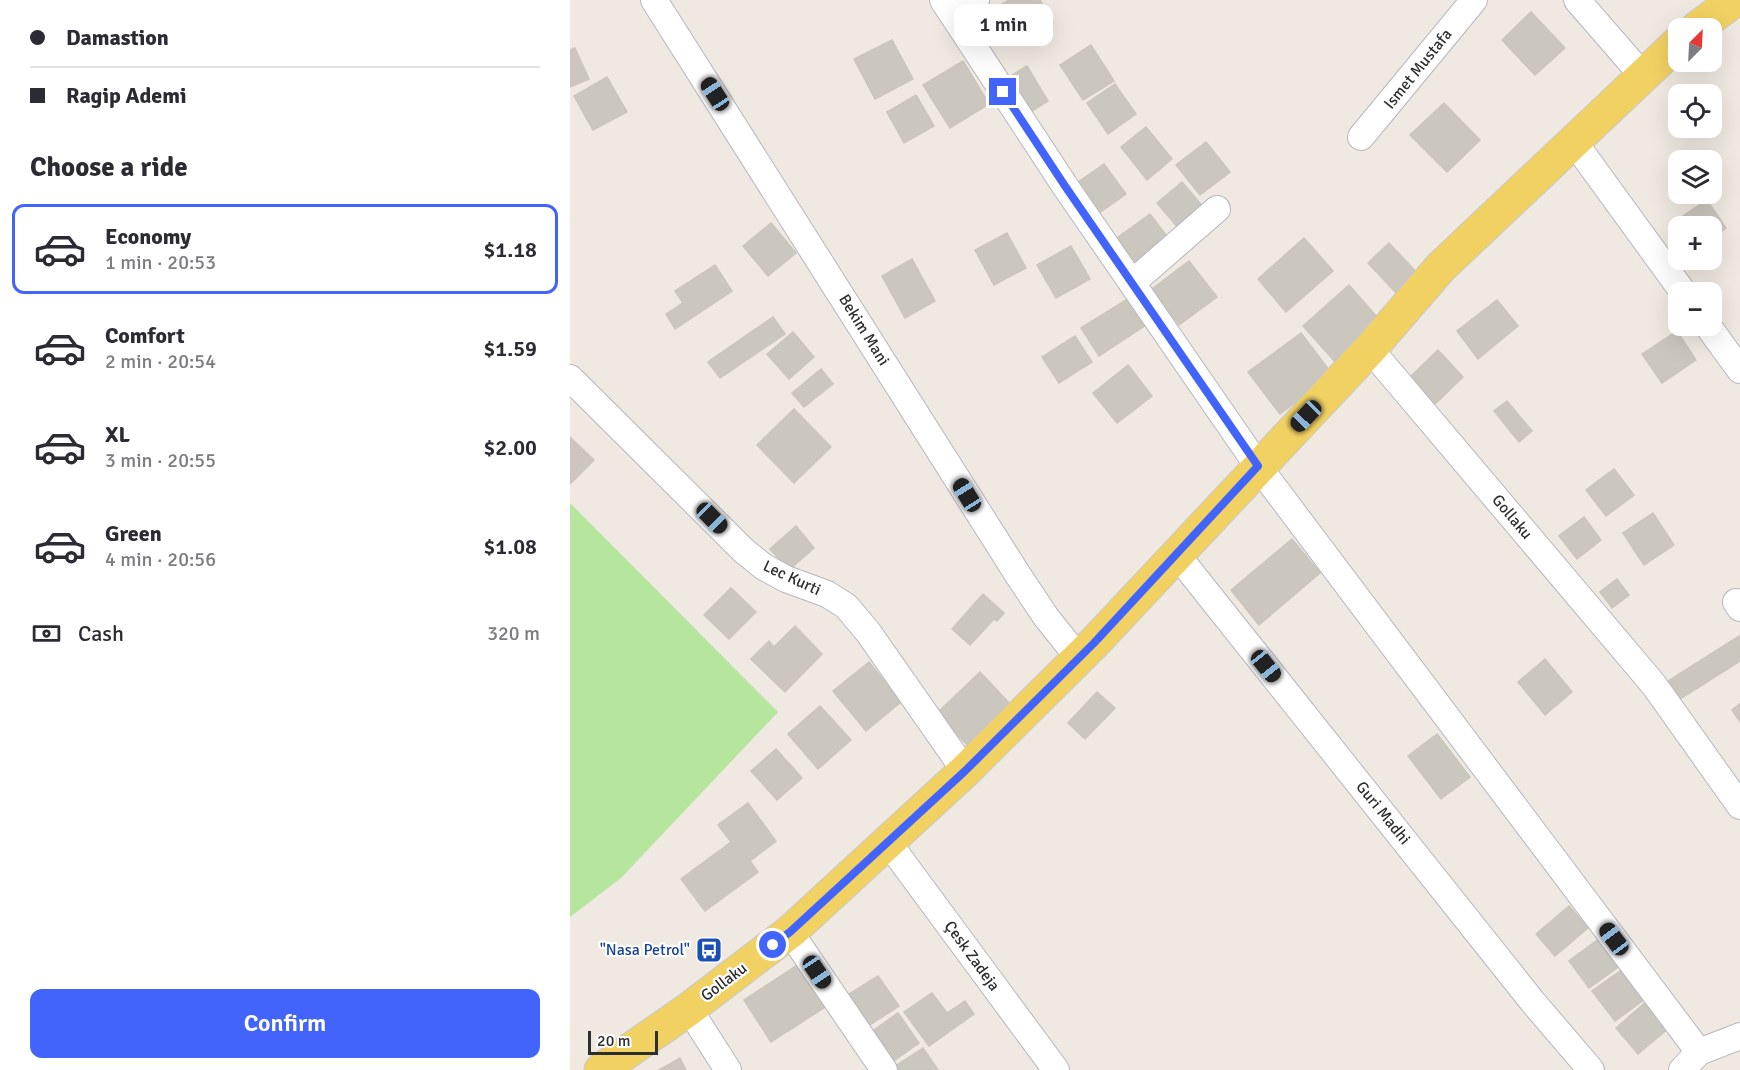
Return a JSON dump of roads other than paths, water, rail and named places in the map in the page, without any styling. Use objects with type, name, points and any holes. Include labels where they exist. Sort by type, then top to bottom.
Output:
[{"type":"main road","points":[[1711,18],[1735,0]]},
{"type":"main road","name":"Gollaku","points":[[601,1070],[688,1009],[790,932],[965,771],[1094,643],[1370,349],[1441,267],[1668,52]]},
{"type":"street","name":"Bekim Mani","points":[[654,0],[1018,575],[1046,617],[1078,657]]},
{"type":"street","points":[[976,0],[948,8],[1258,466],[1691,1061],[1740,1036]]},
{"type":"street","name":"Ismet Mustafa","points":[[1361,137],[1474,0]]},
{"type":"street","points":[[1578,0],[1643,76]]},
{"type":"street","points":[[1574,142],[1676,282]]},
{"type":"street","points":[[1132,283],[1217,209]]},
{"type":"street","points":[[1714,336],[1740,370]]},
{"type":"street","name":"Gollaku","points":[[1370,349],[1654,685],[1740,806]]},
{"type":"street","name":"Lec Kurti","points":[[570,378],[744,551],[764,567],[786,579],[827,594],[846,606],[868,632],[965,771]]},
{"type":"street","name":"Guri Madhi","points":[[1177,555],[1532,1001],[1590,1070]]},
{"type":"street","name":"Çesk Zadeja","points":[[887,841],[1056,1070]]},
{"type":"street","points":[[790,932],[884,1070]]},
{"type":"street","points":[[688,1009],[728,1070]]},
{"type":"place","name":"\"Nasa Petrol\"","points":[[709,950]]}]
